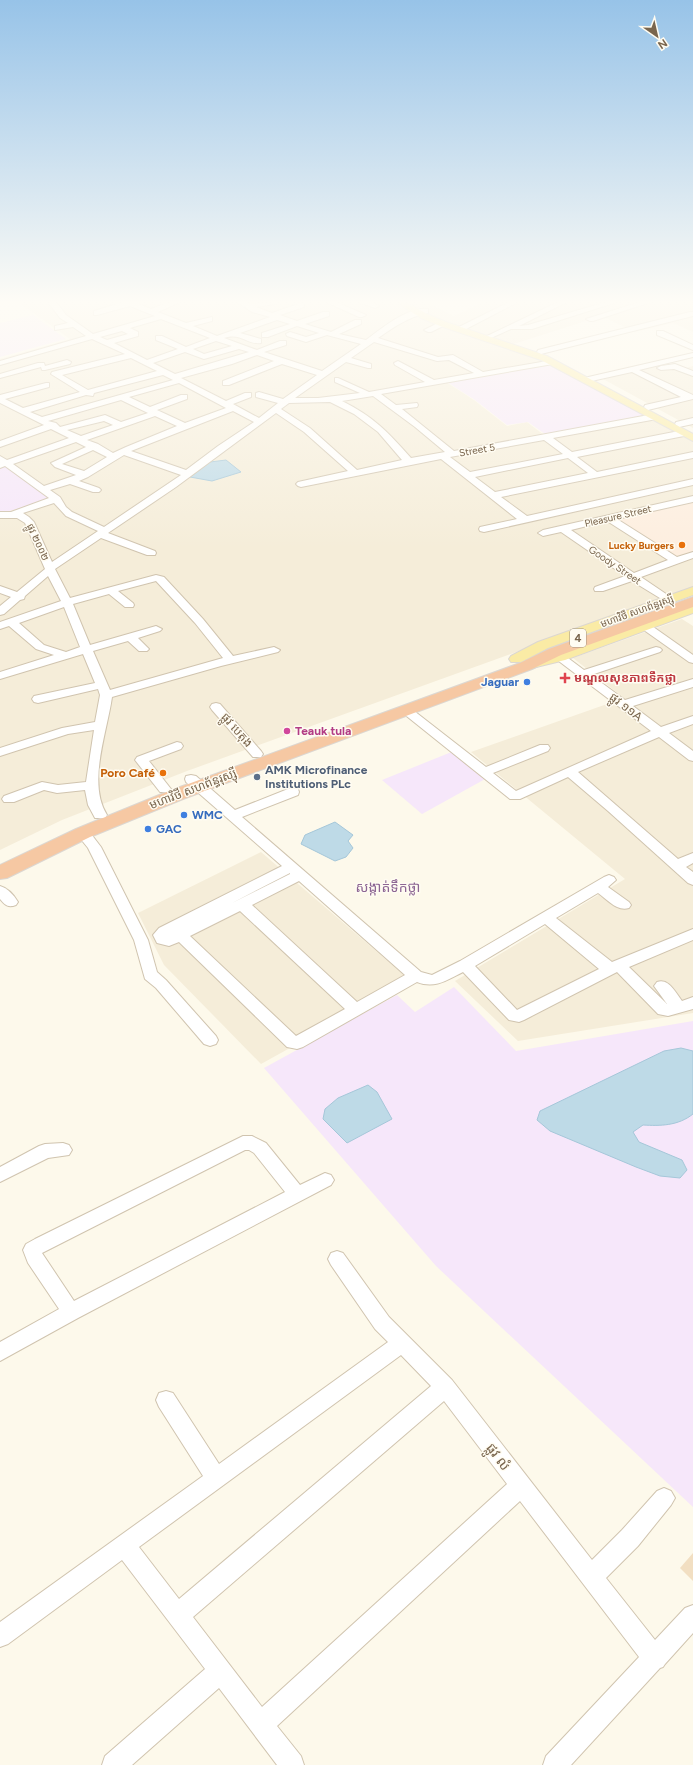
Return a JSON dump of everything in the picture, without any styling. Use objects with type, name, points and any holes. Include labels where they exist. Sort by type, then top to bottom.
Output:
[{"type":"highway","name":"4","points":[[644,620],[693,597]]},
{"type":"highway","name":"4","points":[[644,620],[693,602]]},
{"type":"highway","name":"មហាវិថី សហព័ន្ធរុស្ស៊ី","points":[[0,873],[83,833],[258,754],[521,662],[556,652],[644,620]]},
{"type":"highway","name":"មហាវិថី សហព័ន្ធរុស្ស៊ី","points":[[0,861],[100,815],[165,789],[194,783],[405,710],[521,662]]},
{"type":"main road","points":[[598,384],[654,417],[687,432]]},
{"type":"main road","points":[[600,384],[648,407],[687,432]]},
{"type":"main road","name":"មហាវិថី សហព័ន្ធរុស្ស៊ី","points":[[521,662],[542,645],[693,591]]},
{"type":"main road","name":"មហាវិថី សហព័ន្ធរុស្ស៊ី","points":[[521,662],[560,657],[644,620],[693,609]]},
{"type":"street","points":[[1,400],[36,384]]},
{"type":"street","points":[[72,384],[104,402]]},
{"type":"street","points":[[24,412],[112,384]]},
{"type":"street","points":[[42,420],[161,384]]},
{"type":"street","points":[[188,384],[260,422]]},
{"type":"street","points":[[0,612],[20,597],[48,572],[102,532],[188,474],[221,448],[260,422],[275,409],[309,384]]},
{"type":"street","points":[[349,384],[371,393],[418,426],[469,475],[524,519]]},
{"type":"street","points":[[259,395],[286,401],[332,400],[425,384]]},
{"type":"street","points":[[664,384],[690,397]]},
{"type":"street","points":[[43,488],[71,481],[85,475],[108,462],[114,456],[230,406],[248,395]]},
{"type":"street","points":[[122,397],[184,426]]},
{"type":"street","points":[[2,463],[122,426],[149,410],[184,397]]},
{"type":"street","points":[[648,407],[690,397]]},
{"type":"street","points":[[1,400],[114,456]]},
{"type":"street","points":[[332,400],[357,412],[381,430],[410,462]]},
{"type":"street","points":[[394,408],[414,405]]},
{"type":"street","points":[[275,409],[306,430],[354,473]]},
{"type":"street","points":[[128,413],[149,410]]},
{"type":"street","name":"Street 5","points":[[301,484],[410,462],[654,417]]},
{"type":"street","points":[[62,430],[105,418],[122,426]]},
{"type":"street","points":[[469,475],[687,432],[693,421]]},
{"type":"street","points":[[0,444],[53,425]]},
{"type":"street","points":[[546,437],[596,475]]},
{"type":"street","points":[[85,475],[56,463],[95,446]]},
{"type":"street","points":[[125,452],[188,474]]},
{"type":"street","points":[[495,495],[693,455]]},
{"type":"street","points":[[2,463],[43,488],[57,499],[63,509],[69,514],[102,532],[151,553]]},
{"type":"street","points":[[71,481],[96,490]]},
{"type":"street","points":[[484,529],[693,482]]},
{"type":"street","points":[[14,514],[57,499]]},
{"type":"street","name":"Pleasure Street","points":[[543,533],[692,500]]},
{"type":"street","name":"ផ្លូវ ២០០២","points":[[0,516],[14,514],[24,517],[30,522],[67,602],[103,690]]},
{"type":"street","points":[[609,518],[676,561]]},
{"type":"street","name":"Goody Street","points":[[563,529],[668,600]]},
{"type":"street","points":[[599,589],[693,555]]},
{"type":"street","points":[[5,624],[67,602],[152,578],[160,579],[199,621],[231,661]]},
{"type":"street","points":[[0,589],[20,597]]},
{"type":"street","points":[[110,590],[129,605]]},
{"type":"street","points":[[644,620],[693,660]]},
{"type":"street","points":[[5,624],[40,647],[65,655]]},
{"type":"street","points":[[0,676],[65,655],[156,629]]},
{"type":"street","points":[[130,636],[143,649]]},
{"type":"street","points":[[38,699],[103,690],[274,650]]},
{"type":"street","points":[[583,674],[656,650]]},
{"type":"street","name":"ផ្លូវ ១១A","points":[[560,657],[693,757]]},
{"type":"street","points":[[623,705],[693,683]]},
{"type":"street","points":[[100,815],[95,811],[93,763],[100,725],[105,708],[103,690]]},
{"type":"street","name":"ផ្លូវ បេតុង","points":[[216,707],[258,754]]},
{"type":"street","points":[[405,710],[515,796],[658,732],[693,720]]},
{"type":"street","points":[[0,752],[66,731],[100,725]]},
{"type":"street","points":[[165,789],[141,760],[177,746]]},
{"type":"street","points":[[484,772],[544,748]]},
{"type":"street","points":[[570,772],[613,808],[693,880]]},
{"type":"street","points":[[194,783],[416,976],[427,980],[434,980],[465,965],[604,883],[624,905]]},
{"type":"street","points":[[9,799],[42,786],[49,786],[57,789],[93,785]]},
{"type":"street","points":[[232,816],[294,792]]},
{"type":"street","points":[[83,833],[94,847],[142,940],[150,975],[161,984],[210,1040]]},
{"type":"street","points":[[677,866],[693,857]]},
{"type":"street","points":[[294,871],[242,904],[169,941],[162,939],[160,936],[164,932],[294,871]]},
{"type":"street","points":[[0,891],[11,902]]},
{"type":"street","points":[[242,904],[356,1010]]},
{"type":"street","points":[[546,917],[615,968],[663,1010],[686,1005]]},
{"type":"street","points":[[465,965],[514,1016],[519,1016],[615,968],[693,934]]},
{"type":"street","points":[[180,935],[293,1043],[297,1043],[416,976]]},
{"type":"street","points":[[662,986],[686,1005]]},
{"type":"street","points":[[71,1312],[34,1257],[32,1250],[41,1244],[243,1143],[252,1143],[260,1148],[297,1194]]},
{"type":"street","points":[[0,1175],[45,1151],[63,1150]]},
{"type":"street","points":[[0,1352],[71,1312],[325,1180]]},
{"type":"street","name":"ផ្លូវ លំ","points":[[337,1260],[382,1323],[445,1387],[590,1577],[655,1659]]},
{"type":"street","points":[[0,1636],[402,1343]]},
{"type":"street","points":[[178,1615],[445,1387]]},
{"type":"street","points":[[166,1400],[216,1478]]},
{"type":"street","points":[[261,1724],[520,1486]]},
{"type":"street","points":[[590,1577],[630,1538],[664,1498]]},
{"type":"street","points":[[124,1545],[292,1765]]},
{"type":"street","points":[[555,1765],[655,1659],[693,1616]]},
{"type":"street","points":[[114,1765],[220,1671]]},
{"type":"shaded area","points":[[0,384],[450,384],[474,400],[507,426],[527,422],[544,435],[646,416],[693,442],[693,587],[538,642],[519,651],[187,771],[62,820],[0,850]]},
{"type":"shaded area","points":[[451,384],[589,384],[645,415],[545,434],[528,422],[507,425],[475,400]]},
{"type":"shaded area","points":[[613,384],[693,384],[693,428]]},
{"type":"shaded area","points":[[6,466],[51,498],[0,514],[0,467]]},
{"type":"shaded area","points":[[693,500],[693,552],[667,560],[610,522]]},
{"type":"shaded area","points":[[682,619],[693,626],[693,1013],[518,1041],[455,981],[625,879],[471,752],[624,698],[573,658]]},
{"type":"shaded area","points":[[454,751],[487,778],[422,814],[382,780]]},
{"type":"shaded area","points":[[261,852],[411,981],[261,1064],[164,965],[138,913]]},
{"type":"shaded area","points":[[454,987],[516,1051],[693,1021],[693,1507],[436,1266],[264,1068],[397,995],[415,1012]]},
{"type":"water","points":[[226,460],[241,472],[212,481],[190,477],[210,462]]},
{"type":"water","points":[[335,822],[353,835],[348,841],[353,848],[346,857],[335,861],[301,844],[305,835]]},
{"type":"water","points":[[681,1048],[693,1051],[693,1114],[675,1123],[643,1125],[633,1132],[639,1142],[682,1160],[687,1170],[680,1178],[660,1176],[636,1167],[550,1131],[537,1120],[540,1111],[664,1051]]},
{"type":"water","points":[[368,1085],[377,1092],[392,1119],[347,1143],[323,1119],[325,1109],[338,1098]]},
{"type":"building","points":[[693,1553],[693,1581],[680,1568]]},
{"type":"place","name":"Lucky Burgers","points":[[682,545]]},
{"type":"place","name":"មណ្ឌលសុខភាពទឹកថ្លា","points":[[565,678]]},
{"type":"place","name":"Jaguar","points":[[527,682]]},
{"type":"place","name":"Teauk tula","points":[[287,731]]},
{"type":"place","name":"Poro Café","points":[[163,773]]},
{"type":"place","name":"AMK Microfinance Institutions PLc","points":[[257,777]]},
{"type":"place","name":"WMC","points":[[184,815]]},
{"type":"place","name":"GAC","points":[[148,829]]},
{"type":"district","name":"សង្កាត់ទឹកថ្លា","points":[[388,887]]}]
